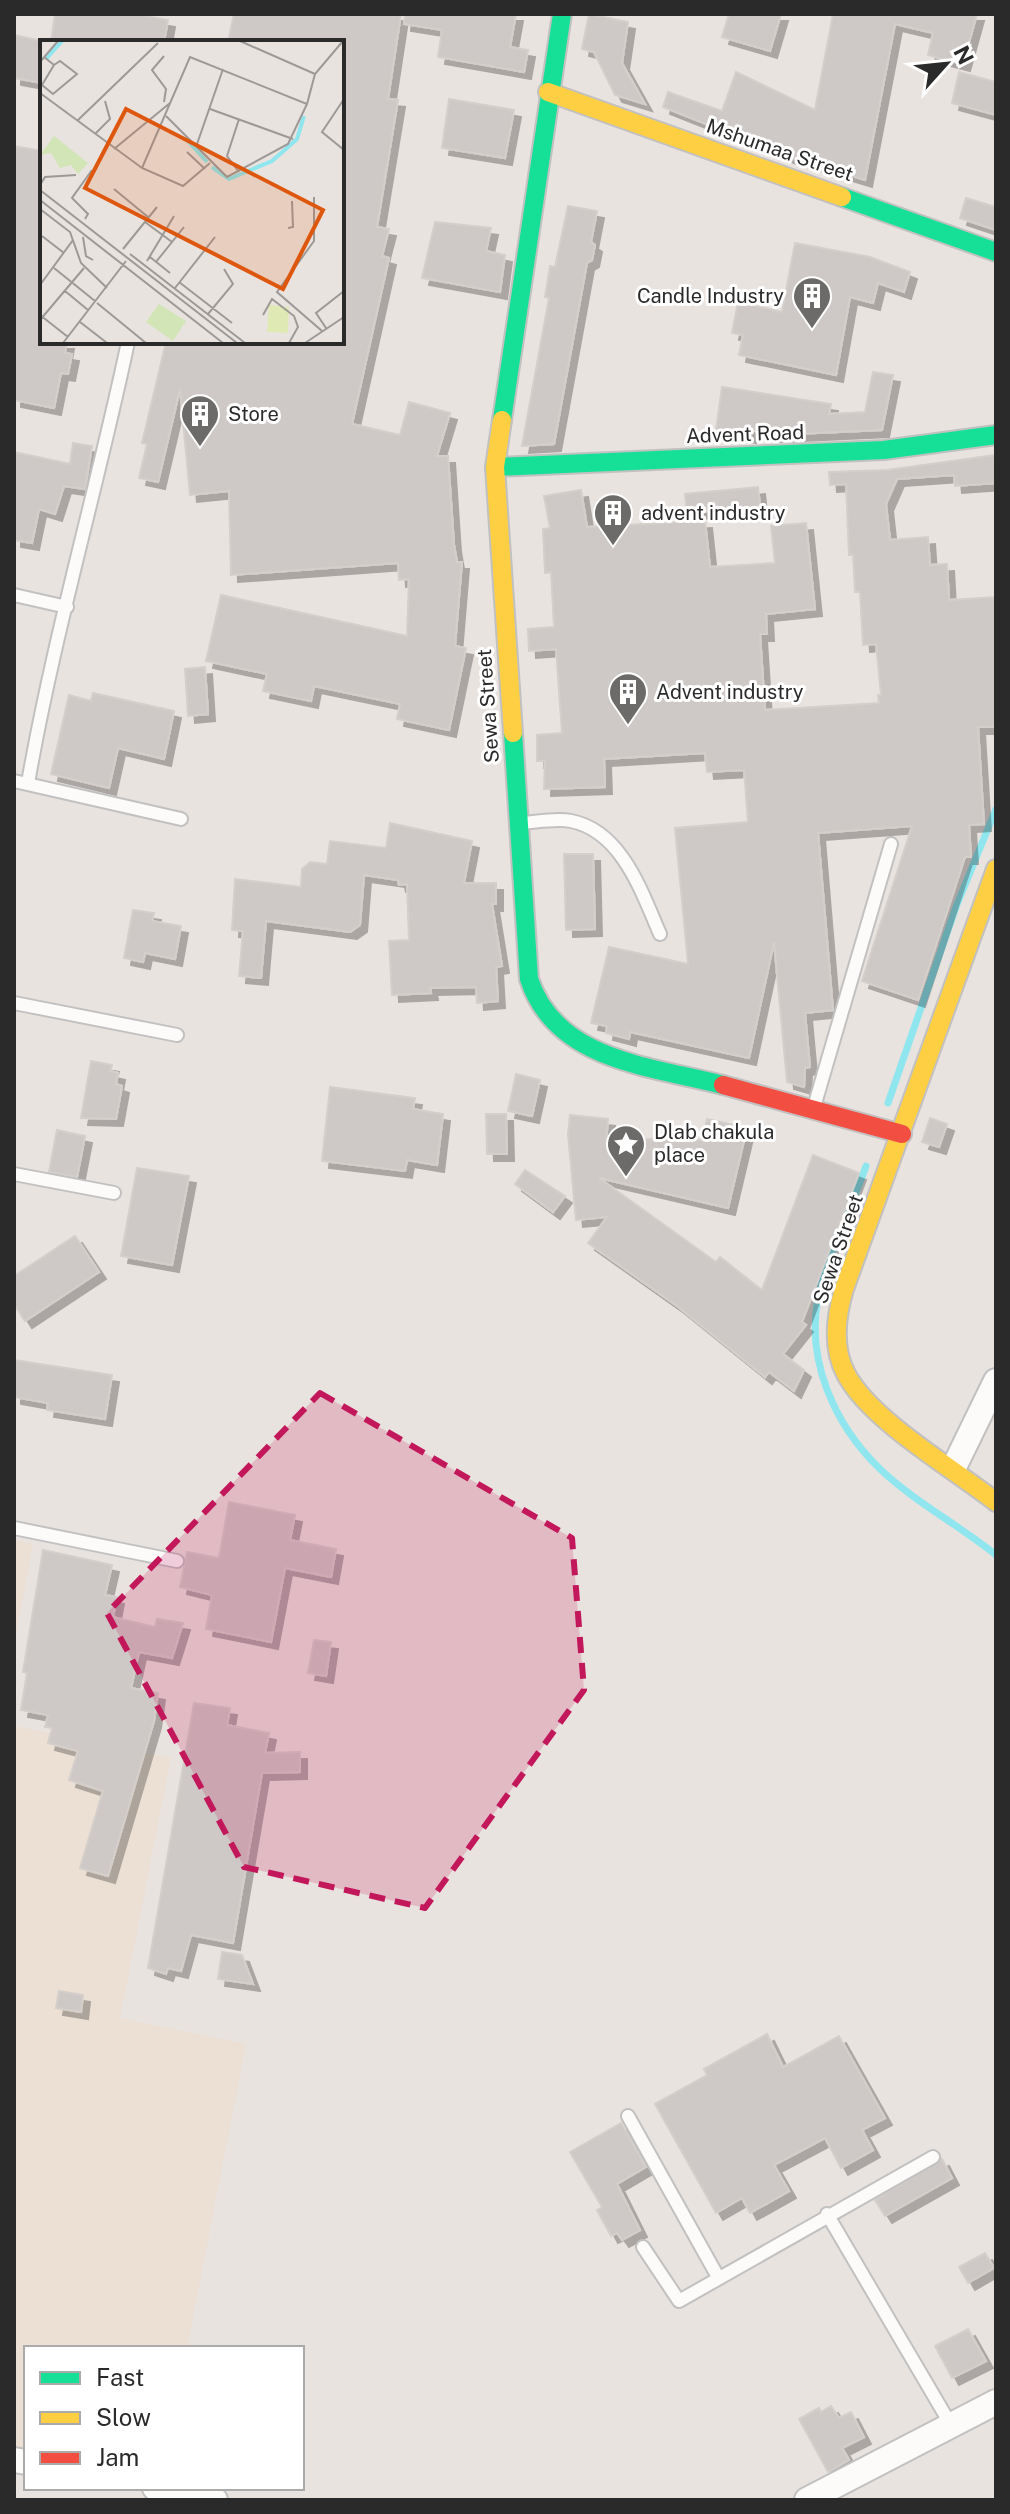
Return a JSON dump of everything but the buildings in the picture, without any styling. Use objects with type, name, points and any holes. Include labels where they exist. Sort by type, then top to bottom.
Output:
[{"type":"street","name":"Sewa Street","points":[[562,14],[548,92],[495,467],[529,979],[544,1015],[565,1039],[592,1050],[902,1134]]},
{"type":"street","name":"Mshumaa Street","points":[[548,92],[996,252]]},
{"type":"street","name":"Advent Road","points":[[495,467],[884,450],[996,435]]},
{"type":"street","name":"Sewa Street","points":[[996,869],[989,911],[838,1308],[838,1351],[847,1376],[863,1396],[884,1416],[996,1502]]},
{"type":"street","points":[[954,1467],[996,1381]]},
{"type":"street","points":[[807,2500],[996,2402]]},
{"type":"street","points":[[165,2490],[215,2500]]},
{"type":"lane","points":[[28,783],[128,344]]},
{"type":"lane","points":[[14,595],[67,607]]},
{"type":"lane","points":[[14,781],[181,819]]},
{"type":"lane","points":[[518,823],[570,821],[599,832],[632,871],[660,934]]},
{"type":"lane","points":[[813,1110],[891,844]]},
{"type":"lane","points":[[14,1003],[177,1035]]},
{"type":"lane","points":[[14,1174],[114,1193]]},
{"type":"lane","points":[[14,1528],[177,1561]]},
{"type":"lane","points":[[628,2116],[718,2277]]},
{"type":"lane","points":[[643,2247],[679,2301],[827,2214],[933,2157]]},
{"type":"lane","points":[[827,2214],[951,2425]]},
{"type":"highlighted area","points":[[320,1393],[572,1538],[584,1690],[425,1908],[244,1867],[107,1613]]},
{"type":"shaded area","points":[[14,1540],[33,1544],[14,1644]]},
{"type":"shaded area","points":[[14,1726],[171,1758],[120,2018],[246,2044],[187,2346],[24,2346],[24,2456],[14,2454]]},
{"type":"waterway","points":[[888,1103],[956,907],[996,809]]},
{"type":"waterway","points":[[866,1166],[833,1249],[818,1298],[816,1345],[827,1390],[849,1432],[879,1468],[996,1555]]},
{"type":"traffic: fast","points":[[502,420],[562,14]]},
{"type":"traffic: fast","points":[[842,197],[996,252]]},
{"type":"traffic: fast","points":[[495,467],[884,450],[996,435]]},
{"type":"traffic: fast","points":[[513,733],[529,979],[542,1006],[560,1027],[583,1044],[609,1056],[723,1085]]},
{"type":"traffic: slow","points":[[548,92],[842,197]]},
{"type":"traffic: slow","points":[[502,420],[495,467],[513,733]]},
{"type":"traffic: slow","points":[[996,869],[844,1289],[837,1332],[839,1354],[846,1374],[874,1409],[914,1443],[996,1502]]},
{"type":"traffic: jam","points":[[723,1085],[902,1134]]},
{"type":"place","name":"Candle Industry","points":[[812,330]]},
{"type":"place","name":"Store","points":[[200,448]]},
{"type":"place","name":"advent industry","points":[[613,547]]},
{"type":"place","name":"Advent industry","points":[[628,726]]},
{"type":"place","name":"Dlab chakula place","points":[[626,1178]]}]
